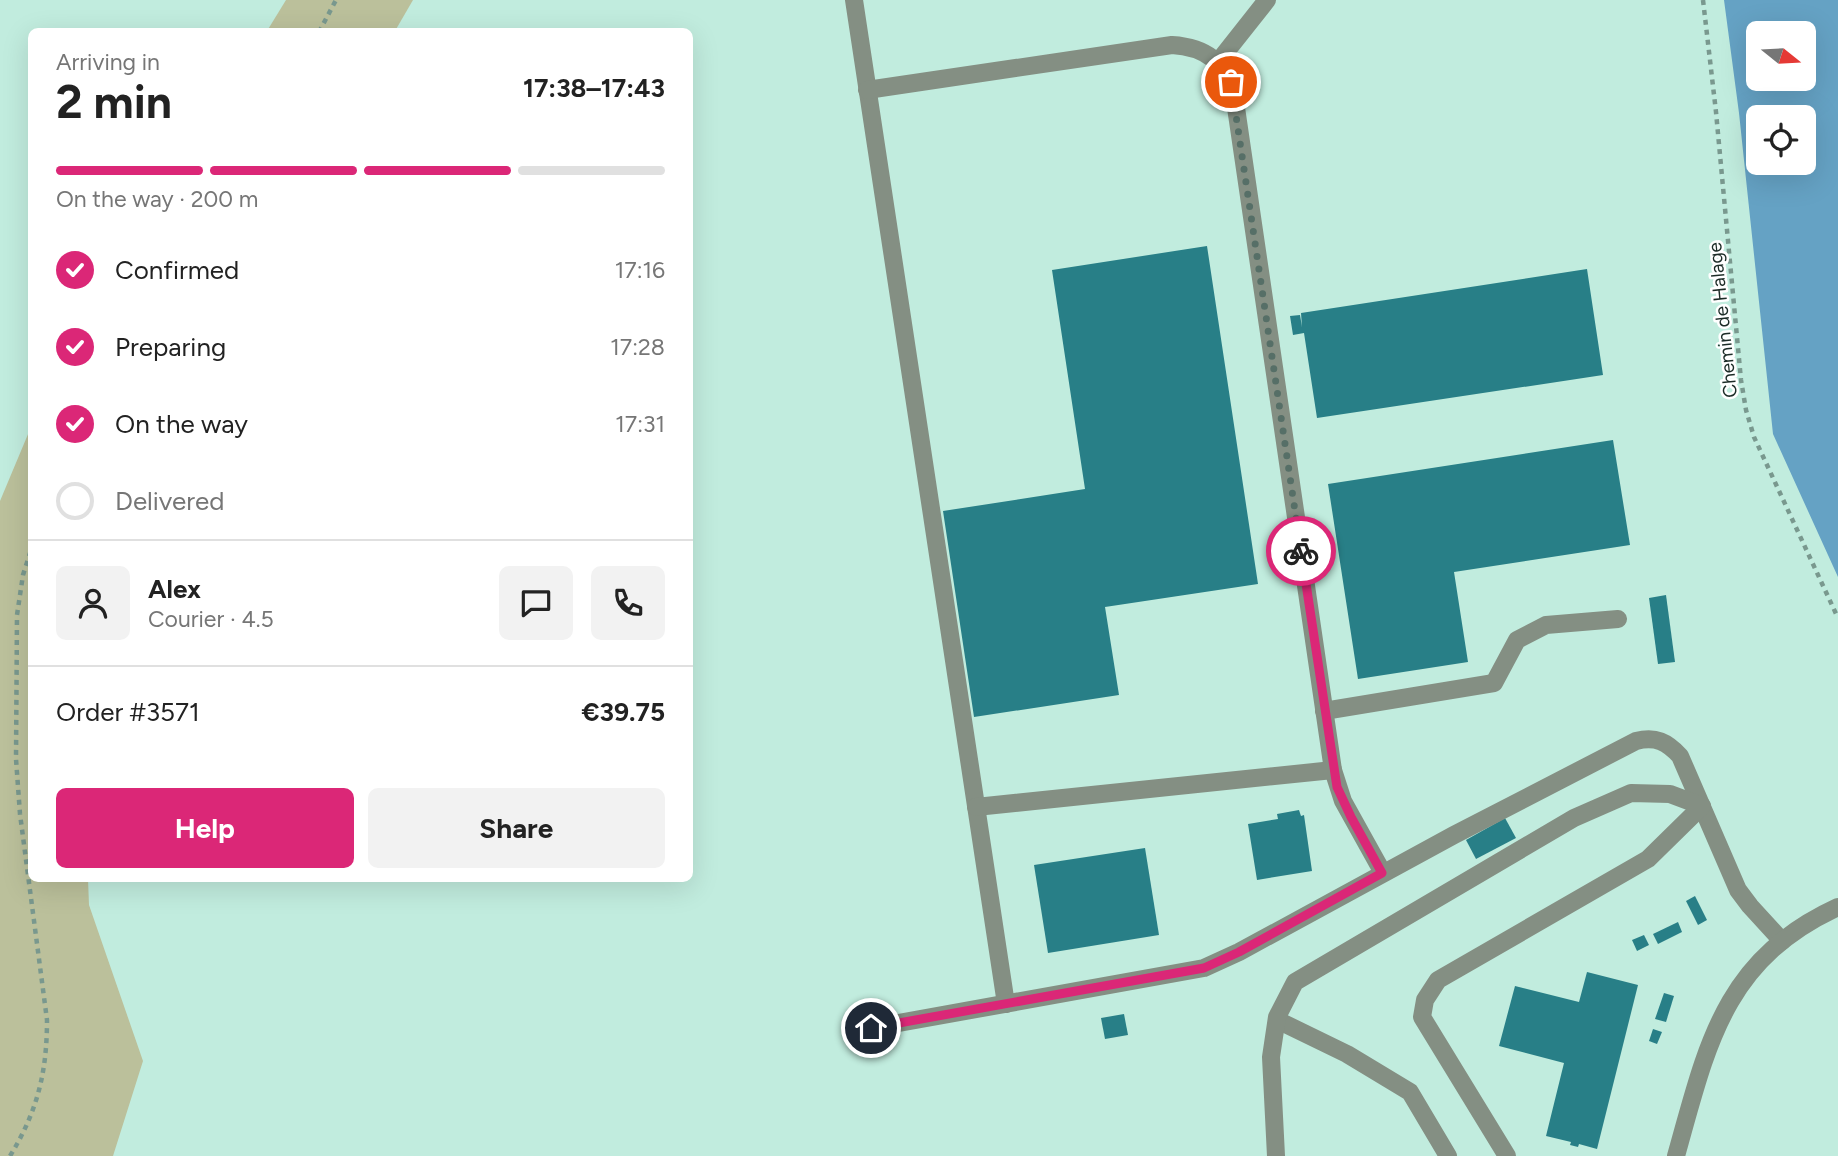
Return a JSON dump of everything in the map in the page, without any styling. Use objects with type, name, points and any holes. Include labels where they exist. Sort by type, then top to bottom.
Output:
[{"type":"street","points":[[854,0],[1006,1004]]},
{"type":"street","points":[[1219,62],[1268,0]]},
{"type":"street","points":[[867,90],[1172,45],[1198,49],[1209,54],[1226,71],[1234,94],[1333,770],[1343,801],[1382,873]]},
{"type":"street","points":[[1324,710],[1494,683],[1517,640],[1546,625],[1618,619]]},
{"type":"street","points":[[871,1028],[1204,968],[1239,952],[1382,873],[1624,747],[1646,738],[1666,743],[1680,756],[1738,890],[1749,906],[1783,941]]},
{"type":"street","points":[[976,807],[1333,770]]},
{"type":"street","points":[[1276,1156],[1270,1057],[1277,1020],[1296,982],[1574,818],[1631,793],[1670,794],[1702,806]]},
{"type":"street","points":[[1507,1156],[1422,1017],[1425,1000],[1438,979],[1648,859],[1702,806]]},
{"type":"street","points":[[1676,1156],[1705,1054],[1723,1011],[1748,974],[1783,941],[1809,922],[1838,907]]},
{"type":"street","points":[[1277,1020],[1347,1054],[1410,1092],[1448,1156]]},
{"type":"path","points":[[321,28],[335,0]]},
{"type":"path","name":"Chemin de Halage","points":[[1703,0],[1746,410],[1754,437],[1838,618]]},
{"type":"path","points":[[28,559],[23,575],[18,614],[16,759],[28,874]]},
{"type":"path","points":[[10,1156],[27,1127],[37,1101],[47,1042],[46,1010],[29,882]]},
{"type":"green space","points":[[286,0],[413,0],[397,28],[269,28]]},
{"type":"green space","points":[[28,434],[28,882],[88,882],[89,905],[143,1061],[113,1156],[0,1156],[0,501]]},
{"type":"water","points":[[1724,0],[1838,0],[1838,577],[1773,434],[1739,113]]},
{"type":"building","points":[[1207,246],[1258,584],[1105,607],[1119,695],[974,717],[943,511],[1085,489],[1052,270]]},
{"type":"building","points":[[1587,269],[1603,375],[1317,418],[1304,333],[1293,335],[1290,316],[1300,315],[1302,327],[1301,313]]},
{"type":"building","points":[[1613,440],[1630,545],[1454,572],[1468,662],[1358,679],[1328,484]]},
{"type":"building","points":[[1666,595],[1675,662],[1658,664],[1649,598]]},
{"type":"building","points":[[1299,810],[1301,816],[1304,815],[1312,871],[1257,880],[1248,824],[1278,819],[1277,814]]},
{"type":"building","points":[[1505,818],[1516,838],[1476,859],[1466,840]]},
{"type":"building","points":[[1145,848],[1159,935],[1048,953],[1034,865]]},
{"type":"building","points":[[1695,896],[1707,920],[1698,925],[1686,901]]},
{"type":"building","points":[[1678,922],[1682,932],[1658,944],[1653,934]]},
{"type":"building","points":[[1644,935],[1649,945],[1637,951],[1632,940]]},
{"type":"building","points":[[1587,972],[1638,985],[1597,1149],[1579,1144],[1578,1147],[1570,1145],[1571,1142],[1546,1136],[1564,1063],[1499,1046],[1515,986],[1579,1002]]},
{"type":"building","points":[[1664,993],[1674,996],[1666,1022],[1655,1019]]},
{"type":"building","points":[[1124,1014],[1128,1035],[1105,1039],[1101,1018]]},
{"type":"building","points":[[1653,1029],[1662,1032],[1657,1044],[1649,1041]]},
{"type":"way so far","points":[[1231,82],[1301,551]]},
{"type":"route","points":[[871,1028],[1204,968],[1239,952],[1382,873],[1337,787],[1301,551]]}]
